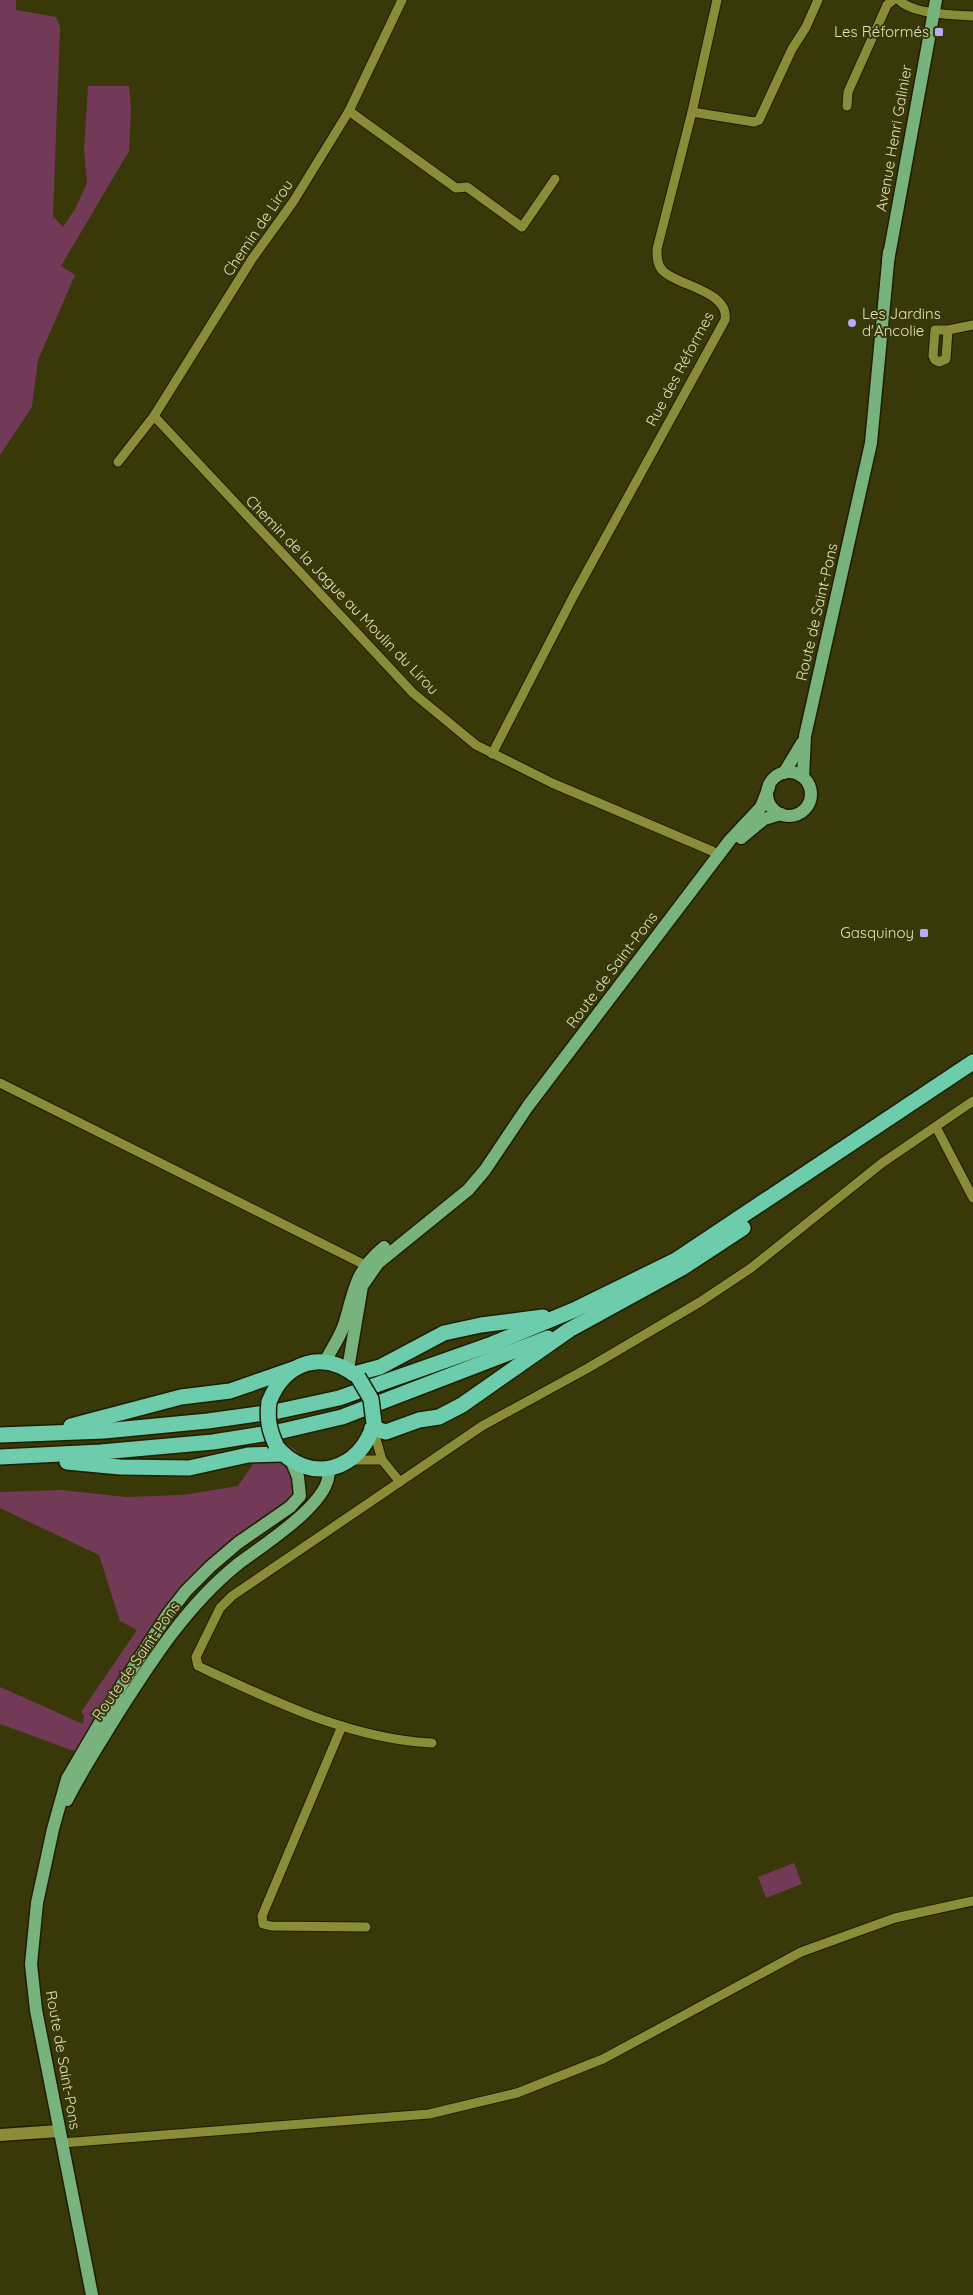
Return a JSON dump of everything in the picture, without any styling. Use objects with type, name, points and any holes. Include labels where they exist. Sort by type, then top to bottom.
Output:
[{"type":"highway","points":[[0,1435],[104,1431],[208,1421],[279,1411],[339,1398],[492,1344],[574,1310],[676,1260],[973,1062]]},
{"type":"highway","points":[[372,1429],[386,1432],[446,1413],[462,1405],[569,1330],[682,1268],[973,1075]]},
{"type":"highway","points":[[353,1373],[380,1367],[444,1333],[574,1310]]},
{"type":"highway","points":[[0,1457],[102,1452],[213,1442],[282,1431],[342,1417],[569,1330]]},
{"type":"highway","points":[[0,1435],[60,1429],[181,1397],[230,1390],[303,1365],[330,1363],[353,1373],[371,1399],[372,1429],[362,1449],[351,1460],[328,1469],[303,1466],[283,1453],[270,1432],[267,1417],[269,1402],[274,1388],[284,1376],[303,1365]]},
{"type":"highway","points":[[21,1457],[120,1467],[189,1468],[248,1455],[283,1453]]},
{"type":"main road","name":"Avenue Henri Galinier","points":[[889,252],[935,6]]},
{"type":"main road","name":"Route de Saint-Pons","points":[[803,777],[805,736],[860,496],[875,406],[889,252]]},
{"type":"main road","name":"Route de Saint-Pons","points":[[784,773],[795,758],[805,736]]},
{"type":"main road","points":[[794,772],[803,777],[811,790],[807,807],[794,815],[781,814],[770,803],[769,787],[774,778],[784,773],[794,772]]},
{"type":"main road","name":"Route de Saint-Pons","points":[[303,1365],[326,1360],[344,1326],[357,1280],[368,1269],[468,1190],[485,1170],[528,1106],[730,840],[761,807],[769,787]]},
{"type":"main road","name":"Route de Saint-Pons","points":[[720,855],[764,819],[781,814]]},
{"type":"main road","name":"Route de Saint-Pons","points":[[353,1373],[362,1286],[368,1269]]},
{"type":"main road","name":"Route de Saint-Pons","points":[[92,2295],[36,2010],[32,1964],[38,1903],[53,1829],[67,1779],[123,1683],[168,1614],[211,1566],[290,1507],[300,1496],[298,1477],[283,1453]]},
{"type":"main road","name":"Route de Saint-Pons","points":[[53,1829],[82,1770],[144,1672],[185,1616],[211,1587],[308,1510],[325,1487],[330,1474],[328,1469]]},
{"type":"street","name":"Chemin de Lirou","points":[[118,462],[154,416],[242,275],[293,202],[349,111],[402,0]]},
{"type":"street","name":"Rue des Réformes","points":[[492,754],[574,595],[724,320],[725,310],[721,303],[664,272],[657,258],[657,249],[671,189],[692,112],[718,0]]},
{"type":"street","points":[[692,112],[754,122],[760,120],[792,49],[806,27],[818,0]]},
{"type":"street","points":[[847,106],[848,92],[887,5],[892,0]]},
{"type":"street","points":[[899,0],[905,6],[935,6],[973,16]]},
{"type":"street","points":[[349,111],[456,188],[467,186],[522,227],[555,179]]},
{"type":"street","points":[[948,330],[973,325]]},
{"type":"street","name":"Chemin de la Jague au Moulin du Lirou","points":[[154,416],[413,693],[476,745],[552,783],[720,855]]},
{"type":"street","points":[[0,1083],[368,1269]]},
{"type":"street","points":[[432,1742],[387,1737],[342,1726],[198,1666],[196,1657],[220,1608],[232,1596],[482,1426],[588,1368],[700,1302],[751,1268],[882,1163],[973,1101]]},
{"type":"street","points":[[936,1127],[973,1198]]},
{"type":"street","points":[[372,1429],[382,1460],[400,1482]]},
{"type":"street","points":[[351,1460],[382,1460]]},
{"type":"street","points":[[342,1726],[262,1916],[263,1924],[271,1926],[366,1927]]},
{"type":"street","points":[[0,2135],[61,2137],[429,2114],[518,2093],[603,2059],[801,1952],[894,1918],[973,1901]]},
{"type":"shaded area","points":[[0,0],[16,0],[16,10],[56,17],[60,27],[53,216],[63,227],[75,209],[87,183],[84,150],[88,86],[129,86],[131,108],[129,151],[61,266],[75,275],[38,360],[32,407],[0,455]]},
{"type":"shaded area","points":[[271,1438],[291,1447],[302,1459],[303,1475],[296,1495],[213,1561],[77,1752],[0,1724],[0,1687],[83,1724],[84,1715],[81,1712],[137,1630],[120,1621],[99,1555],[0,1508],[0,1492],[61,1490],[126,1497],[182,1495],[238,1486]]},
{"type":"shaded area","points":[[794,1863],[802,1884],[766,1898],[758,1877]]},
{"type":"place","name":"Les Réformés","points":[[939,32]]},
{"type":"place","name":"Les Jardins d'Ancolie","points":[[852,323]]},
{"type":"place","name":"Gasquinoy","points":[[924,933]]}]
